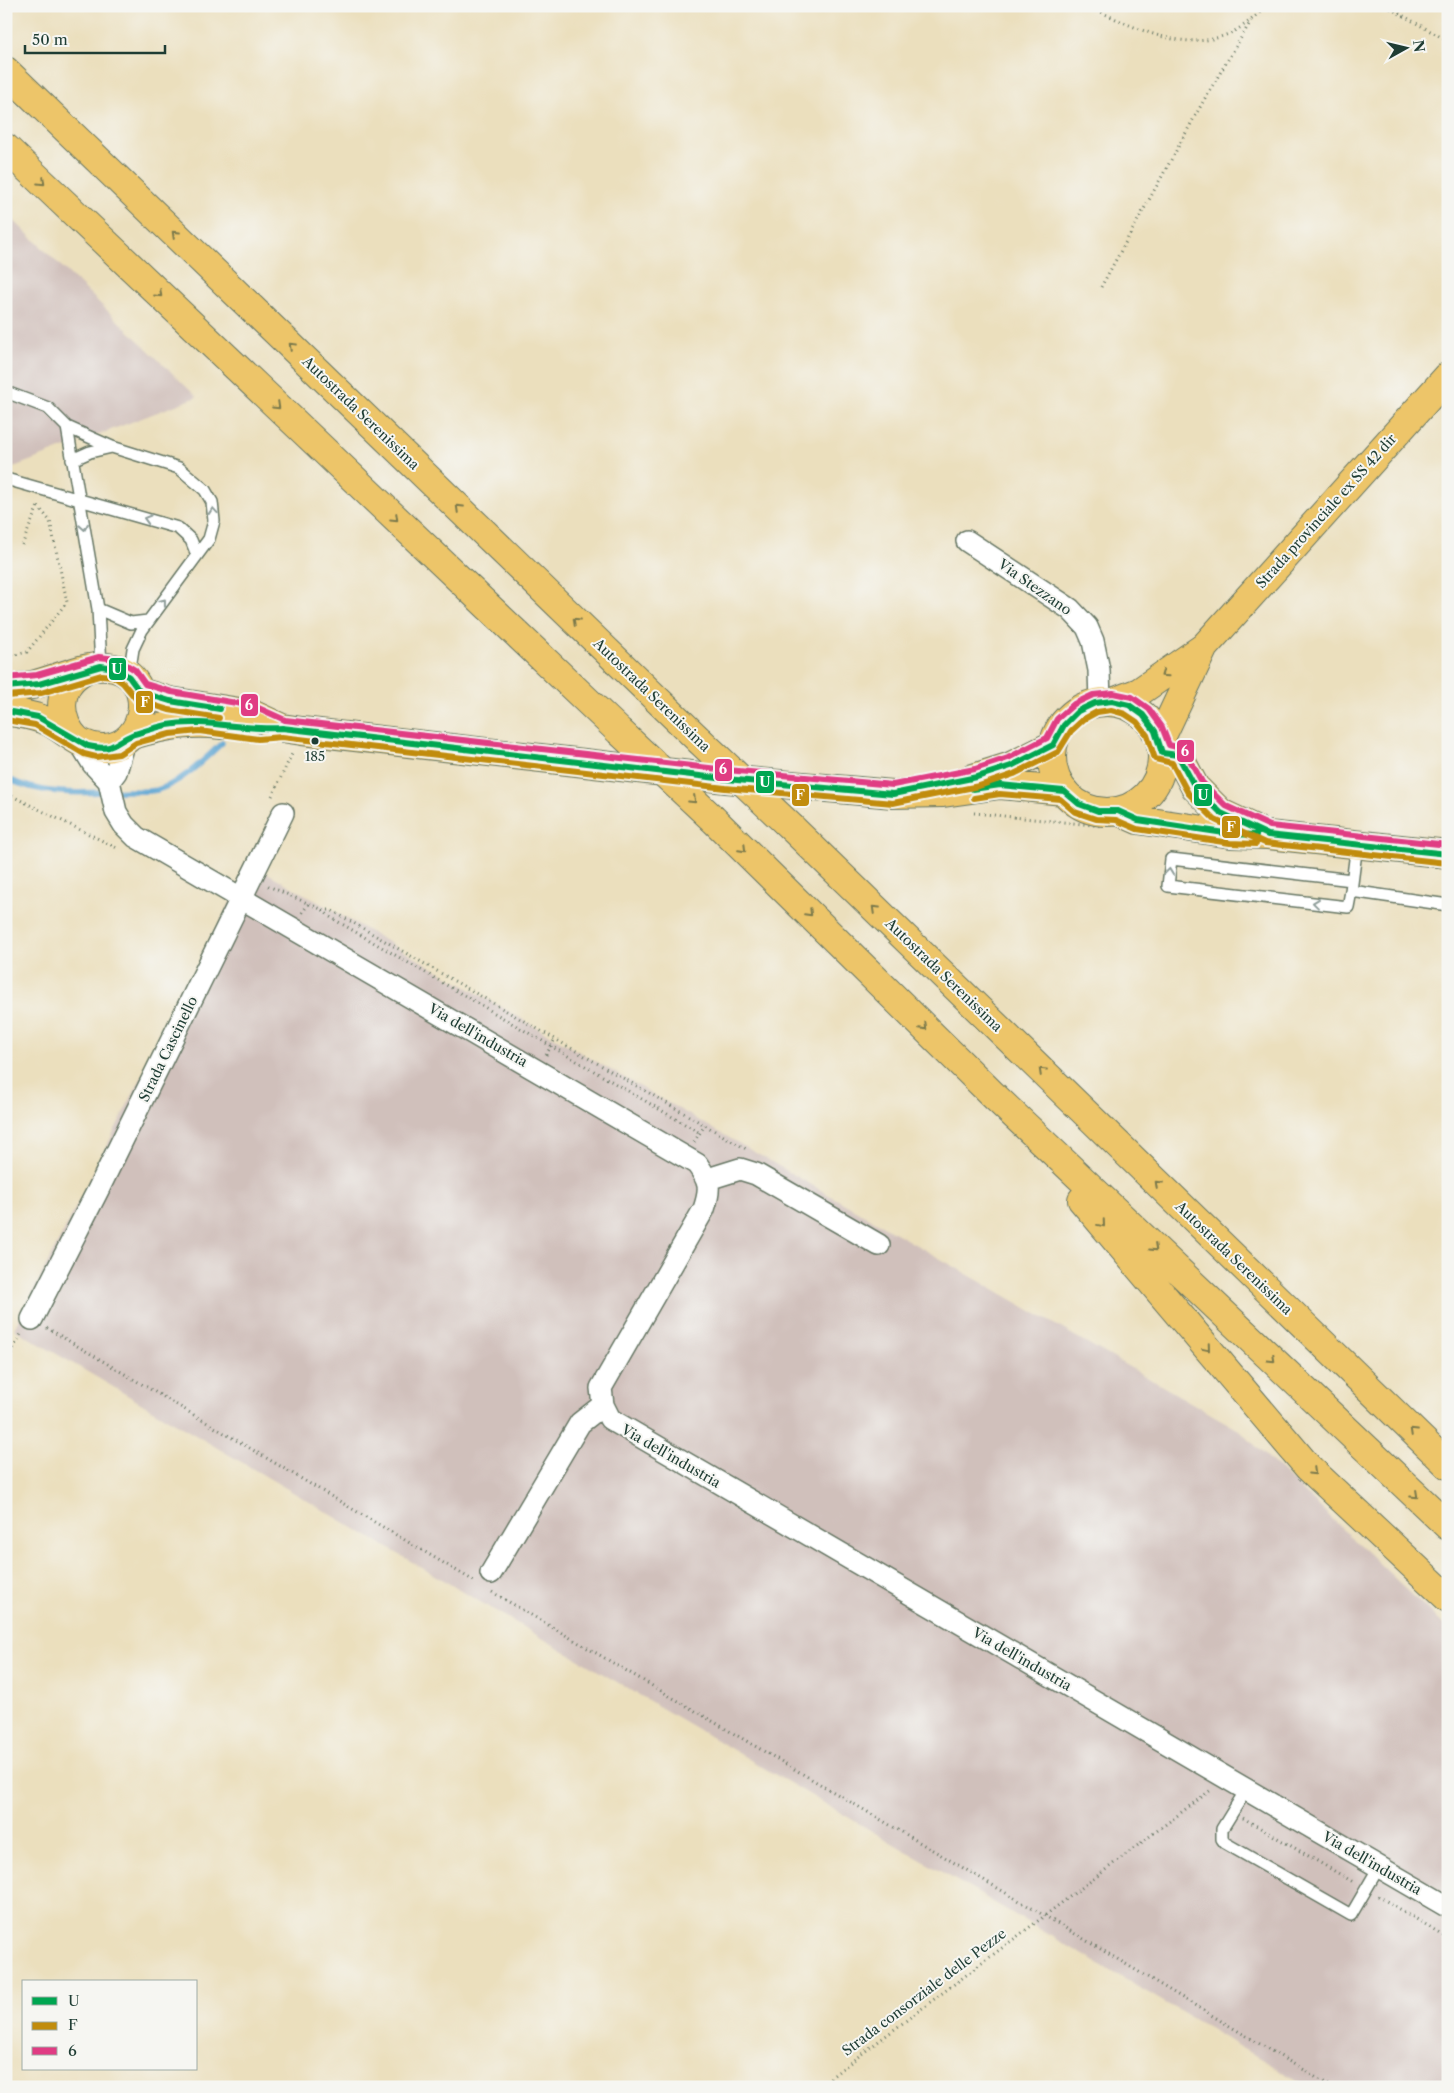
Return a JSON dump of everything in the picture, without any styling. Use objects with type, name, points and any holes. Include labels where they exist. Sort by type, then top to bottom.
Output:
[{"type":"main road","name":"Autostrada Serenissima","points":[[6,70],[792,828],[1448,1465]]},
{"type":"main road","points":[[6,148],[713,819],[992,1094],[1448,1526]]},
{"type":"main road","name":"Strada provinciale ex SS 42 dir","points":[[1107,702],[1138,692],[1204,647],[1448,376]]},
{"type":"main road","name":"Strada provinciale ex SS 42 dir","points":[[1161,746],[1204,647]]},
{"type":"main road","points":[[78,740],[65,724],[61,706],[67,687],[72,679],[95,667]]},
{"type":"main road","points":[[6,687],[39,684],[95,667],[116,668],[134,684],[170,701],[252,714],[292,730]]},
{"type":"main road","points":[[129,738],[142,715],[143,703],[134,684]]},
{"type":"main road","points":[[1107,702],[1124,704],[1142,714],[1153,726],[1161,746],[1160,772],[1151,790],[1136,804],[1118,811],[1088,809],[1070,798],[1064,791],[1053,769],[1053,745],[1059,729],[1070,716],[1084,707],[1107,702]]},
{"type":"main road","points":[[6,711],[38,717],[78,740],[97,748],[116,746],[129,738],[168,725],[199,722],[258,730],[292,730],[726,780],[893,794],[943,793],[1000,786],[1064,791]]},
{"type":"main road","points":[[893,794],[977,777],[1011,766],[1053,745]]},
{"type":"main road","points":[[1161,746],[1178,755],[1195,787],[1221,813],[1268,835]]},
{"type":"main road","points":[[1118,811],[1138,820],[1232,834],[1268,835],[1448,854]]},
{"type":"main road","points":[[992,1094],[1308,1467],[1448,1598]]},
{"type":"street","name":"Via Stezzano","points":[[967,541],[1070,609],[1087,627],[1093,641],[1107,702]]},
{"type":"street","points":[[110,782],[116,772],[129,738]]},
{"type":"street","points":[[78,740],[92,764],[110,782],[116,812],[124,825],[136,837],[242,898]]},
{"type":"street","name":"Strada Cascinello","points":[[32,1319],[98,1190],[283,813]]},
{"type":"street","name":"Via dell'industria","points":[[242,898],[686,1155],[697,1164],[708,1179]]},
{"type":"street","points":[[483,1580],[580,1423],[603,1405],[601,1388],[704,1209],[708,1195],[708,1179],[740,1168],[756,1174],[879,1245]]},
{"type":"street","name":"Via dell'industria","points":[[603,1405],[610,1419],[624,1429],[1448,1907]]},
{"type":"lane","points":[[6,392],[48,408],[67,427],[112,447],[179,468],[205,490],[212,502],[214,521],[209,539],[148,622],[133,649],[134,684]]},
{"type":"lane","points":[[67,427],[98,609],[95,667]]},
{"type":"lane","points":[[72,460],[90,452],[112,447]]},
{"type":"lane","points":[[6,479],[41,487],[79,500],[178,528],[191,540],[197,555]]},
{"type":"lane","points":[[98,609],[131,623],[148,622]]},
{"type":"lane","points":[[1357,844],[1351,885],[1348,907],[1168,886],[1171,859],[1351,885],[1448,905]]},
{"type":"lane","points":[[1246,1790],[1221,1834],[1222,1839],[1351,1915],[1379,1867]]},
{"type":"path","points":[[1088,6],[1154,36],[1193,40],[1223,36],[1251,21],[1268,6]]},
{"type":"path","points":[[1386,6],[1448,41]]},
{"type":"path","points":[[1101,287],[1204,100],[1251,21]]},
{"type":"path","points":[[22,546],[38,506],[41,487]]},
{"type":"path","points":[[7,657],[27,652],[67,602],[50,521],[38,506]]},
{"type":"path","points":[[283,813],[268,805],[292,730]]},
{"type":"path","points":[[6,788],[12,796],[124,851]]},
{"type":"path","points":[[251,880],[323,910],[331,910],[764,1159],[756,1174]]},
{"type":"path","points":[[323,910],[330,918],[700,1133]]},
{"type":"path","points":[[6,1362],[21,1333],[32,1319],[483,1580],[1332,2087]]},
{"type":"path","name":"Strada consorziale delle Pezze","points":[[818,2087],[1226,1778]]},
{"type":"path","points":[[1232,1812],[1448,1938]]},
{"type":"shaded area","points":[[6,213],[197,397],[6,470]]},
{"type":"shaded area","points":[[250,863],[1239,1430],[1448,1629],[1448,2087],[1309,2087],[14,1329]]},
{"type":"waterway","points":[[6,778],[20,784],[50,791],[153,791],[166,787],[183,777],[222,743]]},
{"type":"transit line","name":"6","points":[[6,678],[37,675],[99,657],[117,659],[135,670],[145,684],[172,692],[254,706],[285,720],[727,770],[893,785],[975,769],[1008,758],[1047,738],[1057,719],[1074,704],[1093,695],[1113,693],[1132,697],[1149,709],[1162,727],[1169,745],[1184,749],[1202,782],[1226,806],[1270,826],[1448,845]]},
{"type":"transit line","name":"U","points":[[6,687],[39,684],[101,666],[116,668],[129,677],[140,692],[170,701],[220,709]]},
{"type":"transit line","name":"F","points":[[7,696],[41,693],[102,675],[113,676],[123,683],[137,700],[169,710],[219,718]]},
{"type":"transit line","name":"U","points":[[6,711],[38,717],[88,746],[97,748],[109,747],[134,734],[167,725],[196,723],[253,728],[282,728],[726,779],[893,794],[977,777],[1011,766],[1053,745],[1064,725],[1078,711],[1095,703],[1112,701],[1129,705],[1143,715],[1155,731],[1162,753],[1178,755],[1195,787],[1221,813],[1268,835],[1448,854]]},
{"type":"transit line","name":"F","points":[[6,720],[35,725],[84,754],[96,757],[119,754],[136,743],[170,734],[199,731],[258,739],[282,737],[725,788],[893,803],[979,786],[1014,774],[1058,752],[1071,731],[1084,719],[1097,712],[1111,710],[1125,714],[1137,722],[1147,735],[1155,759],[1172,763],[1188,793],[1215,820],[1265,843],[1447,863]]},
{"type":"transit line","name":"U","points":[[973,789],[1000,785],[1064,791],[1079,804],[1098,811],[1118,811],[1138,820],[1231,834],[1256,835]]},
{"type":"transit line","name":"F","points":[[974,798],[1000,794],[1060,799],[1075,812],[1096,819],[1116,820],[1137,829],[1230,843],[1256,844]]},
{"type":"place","name":"185","points":[[315,741]]}]
